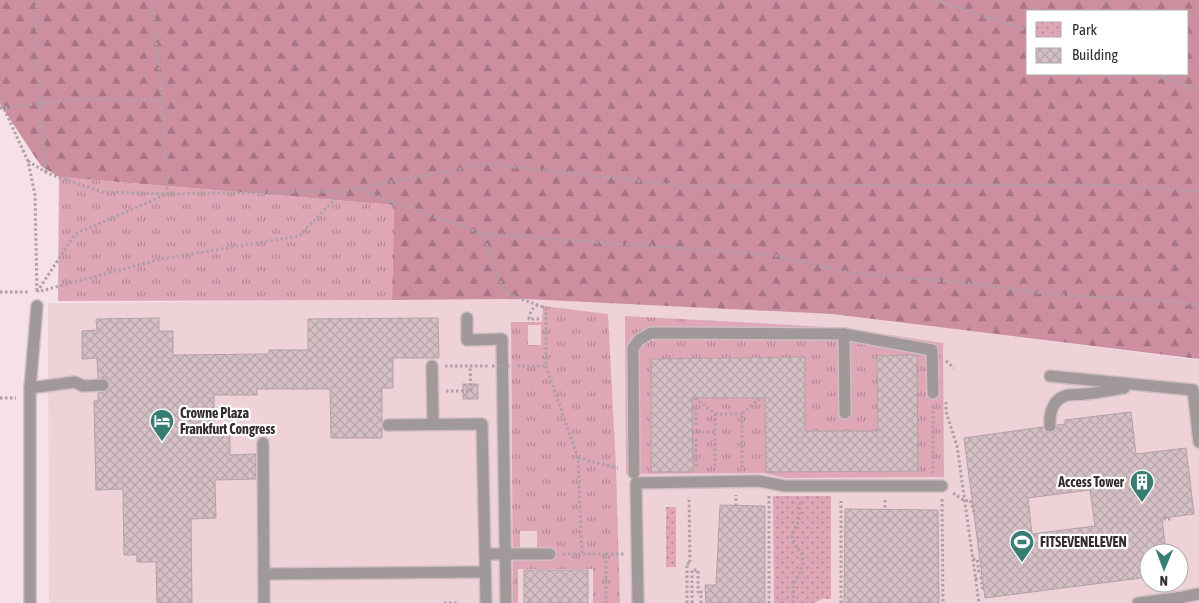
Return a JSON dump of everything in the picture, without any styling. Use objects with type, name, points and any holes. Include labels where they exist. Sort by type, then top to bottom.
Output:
[{"type":"lane","points":[[30,603],[30,388],[37,306]]},
{"type":"lane","points":[[467,318],[467,340],[502,339],[506,603]]},
{"type":"lane","points":[[634,473],[633,348],[639,340],[651,333],[844,334],[932,350],[933,393]]},
{"type":"lane","points":[[844,334],[845,413]]},
{"type":"lane","points":[[432,366],[433,424]]},
{"type":"lane","points":[[1050,376],[1192,390],[1199,442]]},
{"type":"lane","points":[[30,388],[75,382],[83,386],[103,385]]},
{"type":"lane","points":[[1050,426],[1052,408],[1061,398],[1067,395],[1082,395],[1138,386]]},
{"type":"lane","points":[[388,424],[482,424],[486,603]]},
{"type":"lane","points":[[263,443],[264,603]]},
{"type":"lane","points":[[638,603],[636,482],[759,481],[785,486],[938,486]]},
{"type":"lane","points":[[485,554],[550,554]]},
{"type":"lane","points":[[264,574],[485,572]]},
{"type":"lane","points":[[1138,603],[1178,600],[1199,594]]},
{"type":"path","points":[[36,0],[40,104],[46,173]]},
{"type":"path","points":[[152,0],[162,100],[167,194]]},
{"type":"path","points":[[936,0],[1026,30]]},
{"type":"path","points":[[1154,75],[1199,90]]},
{"type":"path","points":[[2,108],[78,99],[162,100]]},
{"type":"path","points":[[0,100],[2,108],[28,161],[35,195],[37,306]]},
{"type":"path","points":[[28,161],[46,173],[102,192],[167,194],[343,191],[487,164],[683,186],[1096,185],[1199,191]]},
{"type":"path","points":[[354,188],[483,234],[772,255],[852,273],[970,283],[1056,295],[1171,301],[1199,305]]},
{"type":"path","points":[[0,292],[37,292],[161,259],[299,236],[343,191]]},
{"type":"path","points":[[37,292],[75,234],[167,194]]},
{"type":"path","points":[[483,234],[499,279],[508,294],[546,308],[546,366],[578,458],[582,554]]},
{"type":"path","points":[[538,305],[530,312],[529,319],[540,319]]},
{"type":"path","points":[[945,360],[945,369]]},
{"type":"path","points":[[432,366],[483,366]]},
{"type":"path","points":[[433,391],[470,391],[470,366]]},
{"type":"path","points":[[492,366],[512,366]]},
{"type":"path","points":[[520,366],[546,366]]},
{"type":"path","points":[[933,393],[938,486]]},
{"type":"path","points":[[946,395],[946,412],[957,446],[979,603]]},
{"type":"path","points":[[695,398],[715,414],[742,414],[760,398]]},
{"type":"path","points":[[696,405],[696,426]]},
{"type":"path","points":[[715,414],[716,481]]},
{"type":"path","points":[[742,414],[742,481]]},
{"type":"path","points":[[692,432],[715,432]]},
{"type":"path","points":[[696,439],[696,468]]},
{"type":"path","points":[[578,458],[616,467]]},
{"type":"path","points":[[687,603],[687,564],[690,564],[689,482]]},
{"type":"path","points":[[769,483],[769,603]]},
{"type":"path","points":[[794,603],[794,582],[800,572],[802,554],[794,543],[792,536],[800,517],[801,486]]},
{"type":"path","points":[[841,486],[843,517],[843,586],[841,603]]},
{"type":"path","points":[[736,497],[736,506]]},
{"type":"path","points":[[965,501],[970,500],[974,512]]},
{"type":"path","points":[[942,504],[943,603]]},
{"type":"path","points":[[1165,517],[1165,519],[1172,519]]},
{"type":"path","points":[[550,554],[620,554]]},
{"type":"path","points":[[606,554],[606,603]]},
{"type":"path","points":[[973,559],[977,559],[979,573],[982,573]]},
{"type":"path","points":[[692,603],[692,570],[698,570],[698,592],[706,592]]},
{"type":"path","points":[[975,579],[981,578],[984,591]]},
{"type":"path","points":[[701,592],[701,603]]},
{"type":"path","points":[[444,603],[458,603]]},
{"type":"shaded area","points":[[525,299],[832,314],[1199,360],[1199,603],[49,603],[48,303]]},
{"type":"green space","points":[[0,0],[1199,0],[1199,359],[832,314],[525,299],[392,300],[394,205],[59,177],[41,166],[0,104]]},
{"type":"green space","points":[[59,177],[394,205],[392,300],[58,301]]},
{"type":"green space","points":[[543,306],[608,314],[616,467],[620,603],[593,603],[593,569],[518,569],[518,603],[513,603],[511,322],[542,322]],"holes":[[[528,325],[541,325],[541,345],[528,345]],[[520,531],[537,531],[537,547],[520,547]]]},
{"type":"green space","points":[[625,316],[844,328],[943,343],[944,477],[785,478],[763,473],[626,474]],"holes":[[[916,355],[917,471],[766,472],[765,398],[692,398],[692,472],[651,472],[651,359],[804,357],[805,431],[878,431],[877,356]]]},
{"type":"green space","points":[[773,496],[831,496],[831,599],[822,599],[814,603],[774,603]]},
{"type":"green space","points":[[666,507],[676,507],[676,567],[666,567]]},
{"type":"building","name":"Crowne Plaza Frankfurt Congress","points":[[159,318],[159,331],[173,331],[173,355],[269,354],[269,350],[308,350],[308,319],[438,318],[439,358],[393,358],[393,388],[382,388],[382,438],[331,438],[330,389],[257,389],[257,395],[214,395],[214,429],[230,429],[230,455],[256,454],[256,479],[215,480],[216,518],[191,519],[192,603],[157,603],[156,562],[137,562],[137,555],[124,555],[123,489],[96,490],[94,401],[98,401],[98,393],[107,391],[110,384],[106,378],[98,378],[97,358],[82,359],[82,331],[97,330],[96,319]]},
{"type":"building","points":[[917,355],[918,471],[766,472],[765,398],[692,398],[693,472],[651,472],[651,359],[805,357],[805,431],[878,431],[877,356]]},
{"type":"building","points":[[463,384],[478,384],[478,399],[463,399]]},
{"type":"building","name":"Access Tower","points":[[1131,412],[1136,454],[1186,448],[1194,514],[1162,518],[1165,543],[1139,543],[1139,578],[985,598],[964,438],[1043,427],[1046,432],[1051,433],[1056,430],[1057,425],[1065,424],[1065,420]],"holes":[[[1090,490],[1095,526],[1032,534],[1028,498]]]},
{"type":"building","points":[[720,505],[765,506],[765,603],[706,603],[705,585],[716,585]]},
{"type":"building","points":[[845,509],[938,510],[939,603],[844,603]]},
{"type":"building","points":[[524,570],[588,570],[588,603],[524,603]]},
{"type":"place","name":"Crowne Plaza Frankfurt Congress","points":[[162,442]]},
{"type":"place","name":"Access Tower","points":[[1142,503]]},
{"type":"place","name":"FITSEVENELEVEN","points":[[1022,563]]}]
